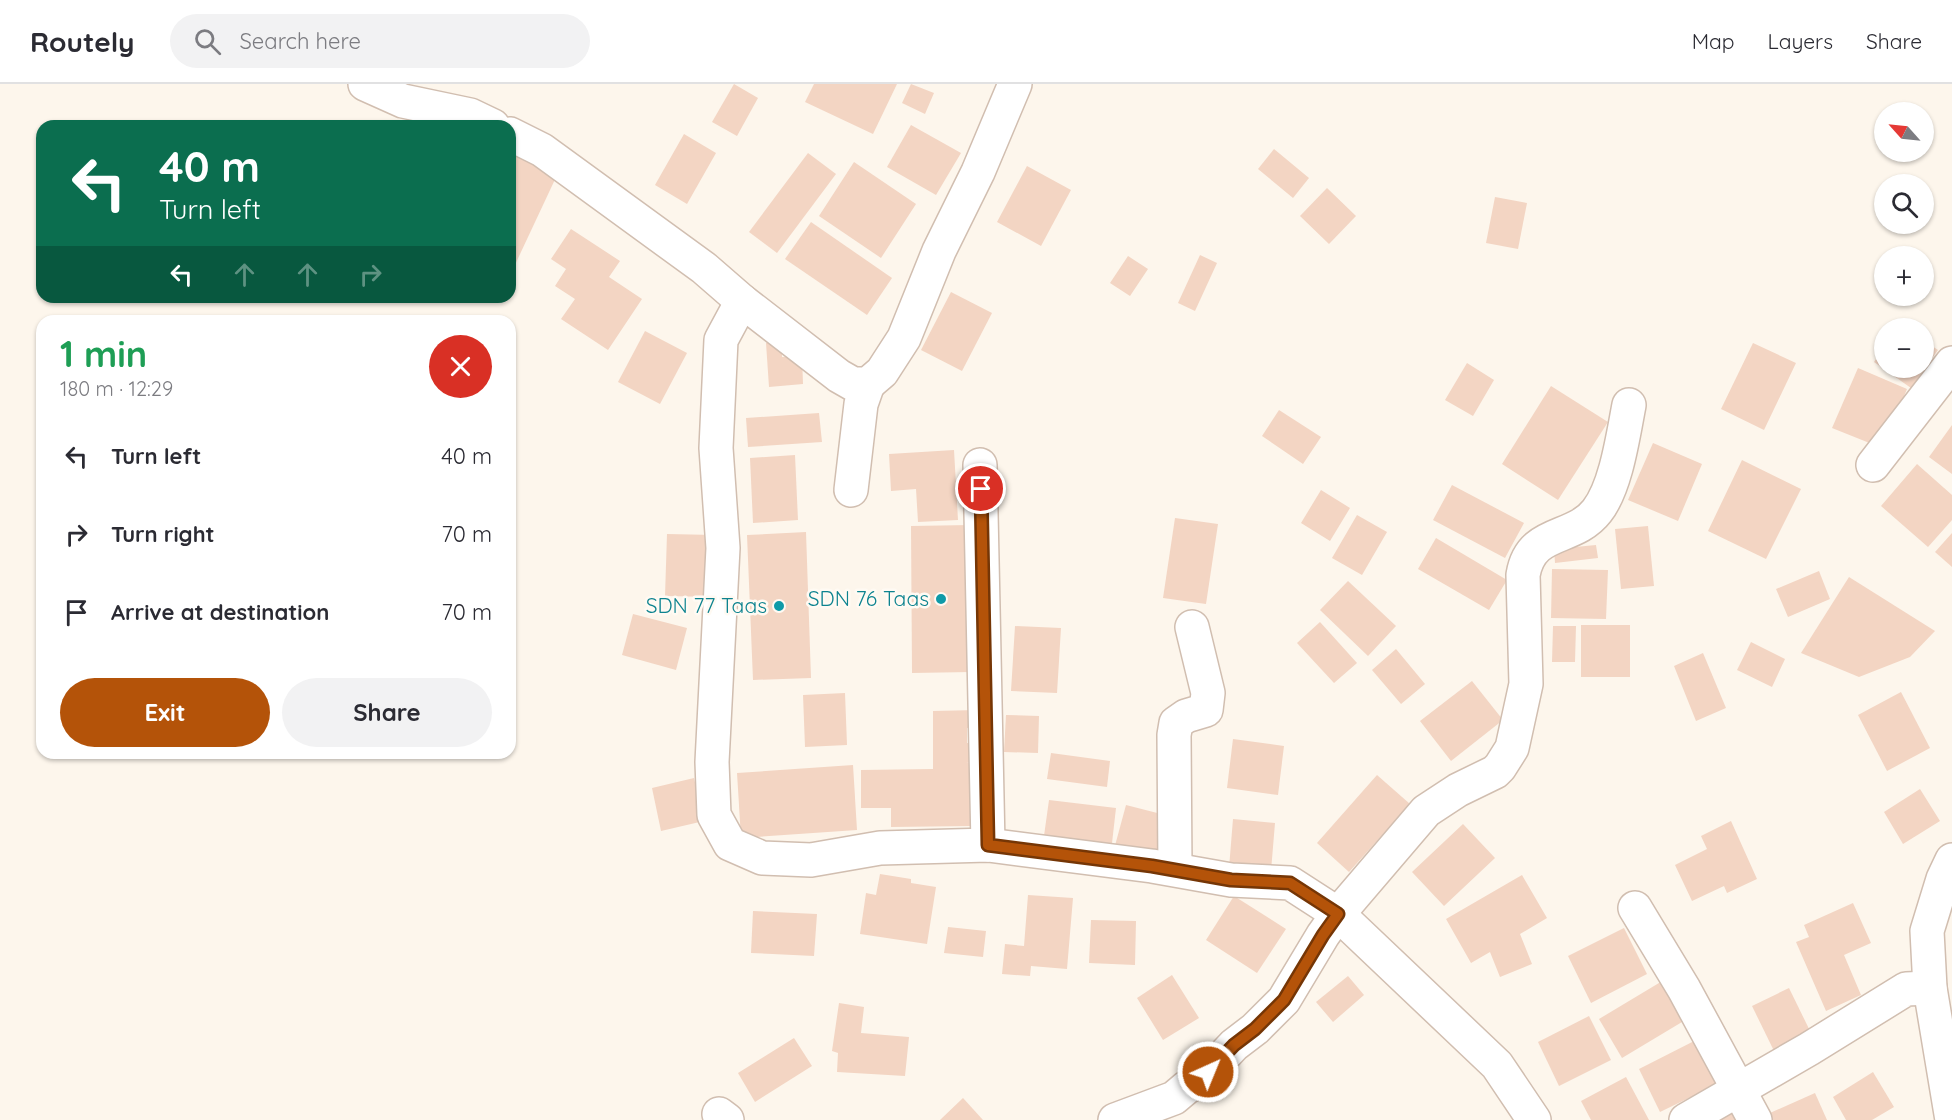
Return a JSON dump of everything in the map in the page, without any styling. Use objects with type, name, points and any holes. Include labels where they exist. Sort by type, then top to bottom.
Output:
[{"type":"street","points":[[365,84],[407,93],[480,120]]},
{"type":"street","points":[[851,490],[861,404],[868,384],[882,372],[904,338],[939,251],[978,172],[1015,84]]},
{"type":"street","points":[[516,137],[542,150],[704,268],[742,301],[839,376],[853,384],[868,384]]},
{"type":"street","points":[[742,301],[721,340],[717,448],[723,548],[712,762],[714,815],[730,844],[762,858],[811,860],[880,848],[988,845],[1175,870],[1231,880],[1290,883],[1338,914],[1497,1065],[1534,1120]]},
{"type":"street","points":[[1873,465],[1952,363]]},
{"type":"street","points":[[1115,1120],[1174,1098],[1200,1081],[1234,1045],[1255,1029],[1284,1000],[1338,914],[1426,812],[1458,790],[1495,772],[1507,758],[1518,725],[1526,684],[1524,566],[1528,556],[1538,545],[1583,524],[1595,514],[1608,492],[1629,405]]},
{"type":"street","points":[[980,465],[988,845]]},
{"type":"street","points":[[1175,870],[1174,735],[1176,723],[1186,716],[1206,710],[1208,693],[1192,627]]},
{"type":"street","points":[[1952,860],[1943,879],[1927,931],[1930,988],[1947,1062],[1952,1120]]},
{"type":"street","points":[[1635,908],[1684,989],[1755,1120]]},
{"type":"street","points":[[1686,1120],[1809,1049],[1906,989],[1930,988]]},
{"type":"building","points":[[734,84],[758,98],[737,136],[712,122]]},
{"type":"building","points":[[814,84],[897,84],[873,134],[805,102]]},
{"type":"building","points":[[911,84],[934,93],[925,114],[902,103]]},
{"type":"building","points":[[911,125],[961,153],[936,195],[887,167]]},
{"type":"building","points":[[684,134],[716,153],[687,204],[655,185]]},
{"type":"building","points":[[1274,149],[1309,178],[1293,198],[1258,169]]},
{"type":"building","points":[[808,153],[836,174],[777,253],[749,232]]},
{"type":"building","points":[[516,154],[558,173],[516,263]]},
{"type":"building","points":[[854,162],[916,204],[881,258],[819,216]]},
{"type":"building","points":[[1027,166],[1071,190],[1041,246],[997,222]]},
{"type":"building","points":[[1327,188],[1356,216],[1329,244],[1300,216]]},
{"type":"building","points":[[1495,197],[1527,203],[1518,249],[1486,243]]},
{"type":"building","points":[[811,222],[892,278],[867,315],[785,259]]},
{"type":"building","points":[[571,229],[620,261],[609,277],[642,299],[608,350],[561,319],[575,299],[555,286],[566,269],[551,259]]},
{"type":"building","points":[[1200,255],[1217,263],[1195,311],[1178,303]]},
{"type":"building","points":[[1128,256],[1148,269],[1130,296],[1110,283]]},
{"type":"building","points":[[951,292],[992,313],[962,371],[921,350]]},
{"type":"building","points":[[645,331],[687,353],[660,404],[618,382]]},
{"type":"building","points":[[782,342],[782,357],[802,356],[803,384],[769,387],[766,343]]},
{"type":"building","points":[[1753,343],[1796,363],[1764,430],[1721,409]]},
{"type":"building","points":[[1467,363],[1494,380],[1473,416],[1445,400]]},
{"type":"building","points":[[1858,368],[1874,375],[1874,378],[1881,378],[1907,389],[1882,448],[1832,428]]},
{"type":"building","points":[[1897,378],[1918,378],[1911,388]]},
{"type":"building","points":[[1551,386],[1608,422],[1558,500],[1502,464]]},
{"type":"building","points":[[1279,410],[1321,437],[1303,464],[1262,436]]},
{"type":"building","points":[[819,413],[822,442],[748,447],[746,418]]},
{"type":"building","points":[[1952,425],[1952,474],[1929,457]]},
{"type":"building","points":[[1653,443],[1702,464],[1678,521],[1628,500]]},
{"type":"building","points":[[954,450],[958,520],[918,522],[916,489],[891,491],[889,454]]},
{"type":"building","points":[[795,455],[798,520],[753,523],[750,458]]},
{"type":"building","points":[[1742,460],[1801,489],[1766,559],[1708,531]]},
{"type":"building","points":[[1917,464],[1952,495],[1952,520],[1928,547],[1881,506]]},
{"type":"building","points":[[1452,485],[1524,523],[1505,558],[1433,520]]},
{"type":"building","points":[[1321,490],[1350,508],[1330,541],[1301,523]]},
{"type":"building","points":[[1357,515],[1387,532],[1362,575],[1332,558]]},
{"type":"building","points":[[1175,518],[1218,524],[1206,604],[1163,598]]},
{"type":"building","name":"SDN 76 Taas","points":[[970,525],[971,672],[912,673],[911,526]]},
{"type":"building","points":[[1648,526],[1654,586],[1621,589],[1615,529]]},
{"type":"building","name":"SDN 77 Taas","points":[[806,532],[811,678],[753,680],[747,535]]},
{"type":"building","points":[[1952,533],[1952,567],[1935,552]]},
{"type":"building","points":[[667,534],[715,535],[713,597],[665,596]]},
{"type":"building","points":[[1436,538],[1507,580],[1489,610],[1418,569]]},
{"type":"building","points":[[1596,545],[1598,558],[1555,563],[1554,549]]},
{"type":"building","points":[[1552,569],[1608,570],[1606,619],[1551,618]]},
{"type":"building","points":[[1819,571],[1830,599],[1788,617],[1776,589]]},
{"type":"building","points":[[1849,577],[1935,631],[1910,657],[1859,677],[1801,653]]},
{"type":"building","points":[[1348,581],[1396,626],[1368,656],[1320,610]]},
{"type":"building","points":[[633,614],[687,628],[676,670],[622,655]]},
{"type":"building","points":[[1320,622],[1357,663],[1334,683],[1297,643]]},
{"type":"building","points":[[1581,625],[1630,625],[1630,677],[1581,677]]},
{"type":"building","points":[[1015,626],[1061,628],[1057,693],[1011,691]]},
{"type":"building","points":[[1553,626],[1576,626],[1575,662],[1552,662]]},
{"type":"building","points":[[1751,642],[1785,659],[1772,687],[1737,670]]},
{"type":"building","points":[[1396,649],[1425,684],[1401,704],[1372,670]]},
{"type":"building","points":[[1703,653],[1726,708],[1696,721],[1674,666]]},
{"type":"building","points":[[1472,681],[1503,720],[1451,761],[1420,721]]},
{"type":"building","points":[[1901,692],[1930,748],[1887,771],[1858,715]]},
{"type":"building","points":[[845,693],[847,745],[805,747],[803,695]]},
{"type":"building","points":[[978,710],[979,728],[967,728],[967,743],[979,743],[979,761],[966,763],[981,762],[971,800],[971,826],[891,827],[891,808],[861,808],[861,770],[933,769],[933,711]]},
{"type":"building","points":[[1006,715],[1039,716],[1038,753],[1004,752]]},
{"type":"building","points":[[1233,739],[1284,746],[1278,795],[1227,788]]},
{"type":"building","points":[[1051,753],[1110,761],[1107,787],[1047,779]]},
{"type":"building","points":[[853,765],[857,830],[741,838],[737,773]]},
{"type":"building","points":[[1377,775],[1410,804],[1349,872],[1317,843]]},
{"type":"building","points":[[694,778],[704,821],[661,831],[652,788]]},
{"type":"building","points":[[1920,789],[1940,821],[1903,844],[1884,812]]},
{"type":"building","points":[[1049,800],[1116,808],[1111,852],[1043,843]]},
{"type":"building","points":[[1126,805],[1169,816],[1155,864],[1113,853]]},
{"type":"building","points":[[1233,819],[1275,823],[1271,871],[1229,868]]},
{"type":"building","points":[[1731,821],[1757,879],[1727,893],[1724,886],[1692,901],[1675,865],[1707,849],[1701,836]]},
{"type":"building","points":[[1463,824],[1495,858],[1444,906],[1412,872]]},
{"type":"building","points":[[880,874],[911,879],[911,883],[936,887],[927,944],[860,934],[866,893],[876,895]]},
{"type":"building","points":[[1522,875],[1547,918],[1520,934],[1532,964],[1500,977],[1490,952],[1471,963],[1446,919]]},
{"type":"building","points":[[1028,895],[1073,898],[1067,969],[1031,966],[1030,976],[1002,974],[1005,944],[1024,946]]},
{"type":"building","points":[[1234,896],[1286,929],[1257,973],[1206,940]]},
{"type":"building","points":[[1853,903],[1871,943],[1844,955],[1861,995],[1826,1011],[1796,942],[1809,937],[1804,925]]},
{"type":"building","points":[[753,911],[817,914],[814,956],[751,953]]},
{"type":"building","points":[[1091,920],[1136,921],[1135,965],[1089,963]]},
{"type":"building","points":[[948,927],[986,931],[983,957],[944,953]]},
{"type":"building","points":[[1624,928],[1647,974],[1591,1003],[1568,956]]},
{"type":"building","points":[[1172,975],[1199,1018],[1163,1040],[1137,998]]},
{"type":"building","points":[[1348,976],[1364,995],[1333,1022],[1316,1002]]},
{"type":"building","points":[[1664,980],[1687,1019],[1622,1058],[1599,1019]]},
{"type":"building","points":[[1789,988],[1813,1037],[1776,1055],[1752,1006]]},
{"type":"building","points":[[839,1003],[864,1007],[861,1033],[909,1037],[905,1076],[837,1072],[838,1053],[832,1051]]},
{"type":"building","points":[[1589,1016],[1611,1060],[1559,1086],[1538,1042]]},
{"type":"building","points":[[1704,1036],[1726,1080],[1660,1112],[1639,1069]]},
{"type":"building","points":[[794,1038],[812,1066],[755,1102],[738,1073]]},
{"type":"building","points":[[1873,1072],[1894,1107],[1872,1120],[1846,1120],[1833,1097]]},
{"type":"building","points":[[1626,1077],[1649,1120],[1591,1120],[1581,1101]]},
{"type":"building","points":[[1815,1093],[1827,1120],[1762,1120],[1761,1117]]},
{"type":"building","points":[[963,1098],[983,1120],[940,1120]]},
{"type":"building","points":[[1737,1106],[1744,1120],[1710,1120]]},
{"type":"place","name":"SDN 76 Taas","points":[[941,599]]},
{"type":"place","name":"SDN 77 Taas","points":[[779,606]]},
{"type":"route","points":[[981,489],[988,845],[1152,866],[1231,880],[1290,883],[1338,914],[1284,1000],[1208,1072]]}]
